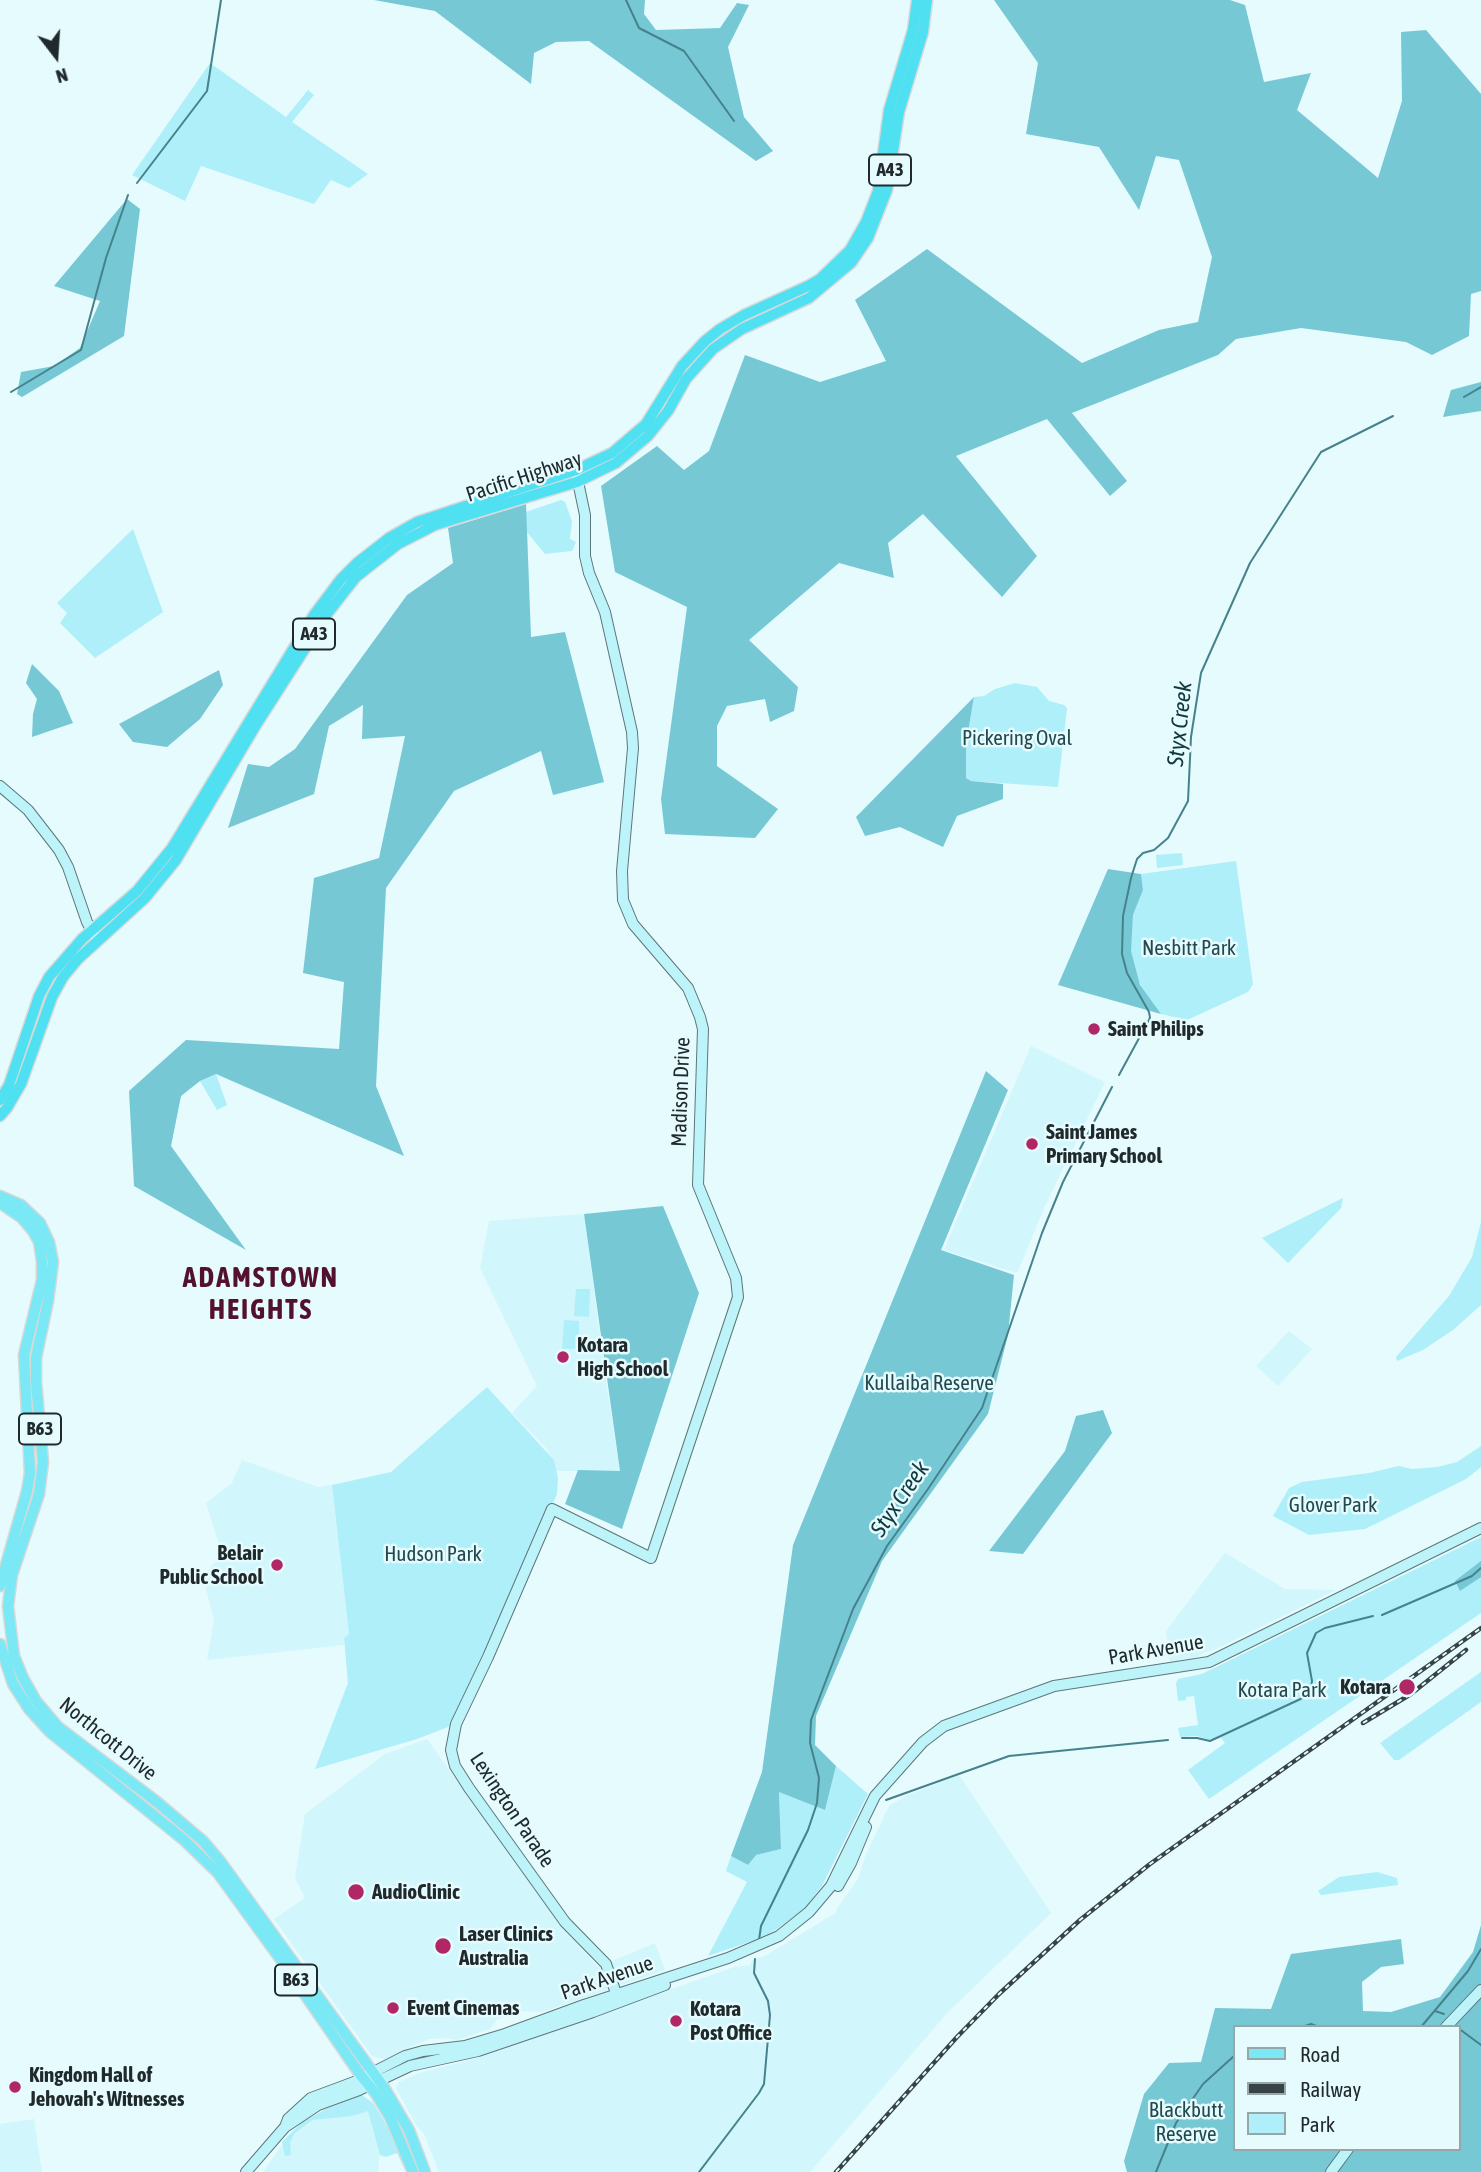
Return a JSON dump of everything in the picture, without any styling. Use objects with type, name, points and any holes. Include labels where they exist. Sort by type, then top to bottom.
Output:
[{"type":"highway","name":"Pacific Highway","points":[[91,930],[137,891],[172,848],[314,615],[357,563],[389,538],[417,522],[576,470],[612,453],[635,435],[656,411],[682,366],[720,329],[744,314],[808,286],[850,250],[866,222],[878,191],[888,110],[913,30],[917,0]]},
{"type":"highway","name":"Pacific Highway","points":[[98,940],[145,898],[176,860],[308,643],[356,577],[398,544],[435,525],[577,482],[616,463],[648,436],[668,411],[686,379],[713,349],[742,329],[809,298],[837,276],[858,253],[868,238],[887,190],[899,112],[923,32],[928,0]]},
{"type":"highway","name":"A43","points":[[0,1100],[9,1086],[43,986],[58,963],[91,930]]},
{"type":"highway","name":"A43","points":[[0,1115],[21,1084],[57,987],[78,959],[98,940]]},
{"type":"main road","name":"Madison Drive","points":[[552,1508],[651,1558],[738,1297],[738,1289],[698,1185],[703,1029],[700,1017],[688,988],[633,923],[623,900],[622,872],[633,748],[632,732],[605,612],[585,556],[585,515],[576,470]]},
{"type":"main road","points":[[0,786],[28,810],[59,850],[91,930],[98,940]]},
{"type":"main road","name":"Northcott Drive","points":[[0,1196],[21,1205],[40,1223],[49,1242],[52,1262],[48,1301],[36,1358],[43,1462],[39,1494],[12,1575],[8,1606],[14,1656],[23,1678],[36,1701],[58,1727],[157,1802],[211,1851],[262,1917],[371,2079],[413,2172]]},
{"type":"main road","name":"B63","points":[[0,1203],[22,1217],[33,1231],[39,1242],[42,1261],[41,1280],[24,1355],[30,1473],[0,1586]]},
{"type":"main road","name":"Lexington Parade","points":[[552,1508],[456,1724],[451,1750],[455,1766],[468,1788],[565,1922],[606,1964],[618,1998]]},
{"type":"main road","name":"Park Avenue","points":[[766,1946],[802,1919],[827,1892],[876,1796],[935,1732],[956,1720],[1063,1684],[1209,1662],[1481,1528]]},
{"type":"main road","name":"Northcott Drive","points":[[0,1644],[13,1684],[29,1709],[50,1732],[190,1845],[218,1873],[409,2130],[425,2172]]},
{"type":"main road","name":"Park Avenue","points":[[246,2172],[285,2127],[318,2105],[371,2079],[410,2066],[478,2051],[753,1951],[794,1933],[835,1891],[851,1863],[884,1789]]},
{"type":"main road","points":[[827,1892],[845,1866],[851,1863],[850,1856],[860,1826]]},
{"type":"main road","points":[[1448,2025],[1481,1990]]},
{"type":"main road","points":[[1331,2172],[1347,2151]]},
{"type":"shaded area","name":"Saint James Primary School","points":[[1031,1046],[1105,1082],[1045,1206],[1017,1273],[944,1250]]},
{"type":"shaded area","name":"Kotara High School","points":[[584,1214],[620,1471],[556,1471],[554,1460],[545,1447],[512,1413],[537,1386],[480,1268],[489,1221]]},
{"type":"shaded area","points":[[1289,1331],[1312,1349],[1278,1386],[1256,1366]]},
{"type":"shaded area","name":"Belair Public School","points":[[242,1460],[318,1487],[332,1485],[349,1635],[344,1638],[344,1645],[207,1660],[214,1620],[203,1577],[222,1553],[206,1503],[232,1483]]},
{"type":"shaded area","points":[[1225,1553],[1285,1589],[1336,1590],[1198,1657],[1170,1661],[1166,1631]]},
{"type":"shaded area","points":[[427,1739],[561,1926],[598,1967],[655,1943],[665,1970],[542,2012],[519,2011],[496,2020],[490,2029],[457,2040],[429,2039],[384,2059],[372,2056],[274,1919],[305,1898],[295,1878],[305,1814],[385,1754]]},
{"type":"shaded area","points":[[959,1775],[1051,1913],[948,2012],[810,2172],[439,2172],[424,2134],[416,2125],[396,2088],[399,2082],[419,2073],[477,2058],[734,1967],[750,1965],[752,1960],[765,1956],[837,1912],[858,1879],[865,1857],[889,1806],[906,1796]]},
{"type":"shaded area","points":[[365,2099],[380,2151],[378,2172],[263,2172],[288,2136],[306,2121]]},
{"type":"shaded area","points":[[34,2119],[42,2172],[0,2172],[0,2124]]},
{"type":"green space","points":[[374,0],[645,0],[644,14],[656,30],[720,28],[737,3],[749,5],[728,47],[744,117],[773,151],[756,161],[589,41],[556,42],[534,53],[531,84],[435,11]]},
{"type":"green space","points":[[994,0],[1230,0],[1245,5],[1264,82],[1311,73],[1297,110],[1378,178],[1402,101],[1401,32],[1426,30],[1481,94],[1481,291],[1471,294],[1469,336],[1432,355],[1406,342],[1301,328],[1236,339],[1218,355],[1072,413],[1127,481],[1110,496],[1047,419],[956,456],[1037,556],[1002,597],[923,514],[888,543],[894,578],[839,563],[749,640],[798,687],[794,711],[770,722],[765,699],[727,706],[717,726],[717,766],[778,809],[755,838],[665,834],[661,799],[687,607],[615,572],[601,486],[657,446],[684,470],[709,451],[745,355],[820,382],[886,361],[855,300],[927,249],[1082,363],[1159,330],[1198,322],[1212,257],[1179,160],[1156,156],[1139,210],[1099,147],[1026,134],[1038,63]]},
{"type":"green space","points":[[210,63],[286,117],[308,90],[314,95],[292,122],[368,174],[349,188],[331,180],[314,204],[201,166],[185,201],[132,175]]},
{"type":"green space","points":[[127,199],[140,209],[124,336],[22,397],[17,394],[21,372],[54,366],[80,348],[100,301],[54,286]]},
{"type":"green space","points":[[1481,382],[1481,411],[1443,417],[1451,390]]},
{"type":"green space","points":[[561,500],[565,502],[572,521],[570,539],[576,542],[572,551],[545,554],[521,525],[520,514]]},
{"type":"green space","points":[[526,504],[531,637],[565,632],[604,782],[553,795],[541,751],[454,791],[386,888],[376,1086],[404,1156],[216,1074],[200,1081],[181,1096],[171,1146],[246,1250],[134,1186],[129,1091],[186,1040],[339,1049],[344,982],[303,973],[314,878],[379,858],[405,736],[362,739],[363,705],[329,726],[314,794],[228,828],[248,764],[269,767],[295,749],[407,595],[453,563],[448,528]]},
{"type":"green space","points":[[133,529],[163,612],[95,658],[60,623],[67,613],[57,603]]},
{"type":"green space","points":[[32,664],[59,691],[73,723],[32,737],[37,699],[26,683]]},
{"type":"green space","points":[[219,670],[223,685],[200,719],[167,747],[133,742],[119,724]]},
{"type":"green space","name":"Pickering Oval","points":[[1015,683],[1037,687],[1049,701],[1067,708],[1058,787],[971,781],[966,778],[966,744],[974,697],[984,696],[995,689]]},
{"type":"green space","points":[[974,697],[966,744],[966,778],[971,781],[1003,784],[1003,799],[957,816],[943,847],[900,827],[865,836],[856,817]]},
{"type":"green space","points":[[1182,853],[1183,865],[1157,868],[1156,855]]},
{"type":"green space","name":"Nesbitt Park","points":[[1236,861],[1253,984],[1248,992],[1187,1020],[1161,1014],[1144,993],[1130,951],[1133,915],[1143,890],[1141,874]]},
{"type":"green space","points":[[1108,869],[1141,874],[1143,890],[1133,915],[1131,951],[1140,985],[1161,1014],[1058,985]]},
{"type":"green space","name":"Kullaiba Reserve","points":[[986,1071],[1008,1090],[941,1250],[1014,1275],[1008,1335],[988,1414],[882,1561],[816,1716],[815,1745],[836,1766],[825,1810],[779,1792],[781,1849],[756,1855],[748,1865],[731,1856],[762,1772],[793,1545]]},
{"type":"green space","points":[[216,1074],[227,1105],[217,1110],[200,1081]]},
{"type":"green space","points":[[1343,1198],[1341,1208],[1288,1263],[1262,1238]]},
{"type":"green space","points":[[663,1206],[699,1293],[622,1529],[565,1504],[578,1470],[620,1471],[584,1214]]},
{"type":"green space","points":[[1481,1222],[1481,1305],[1453,1330],[1423,1350],[1397,1361],[1396,1357],[1449,1296],[1472,1257]]},
{"type":"green space","points":[[576,1289],[590,1289],[589,1317],[574,1316]]},
{"type":"green space","points":[[564,1320],[579,1321],[579,1349],[562,1349]]},
{"type":"green space","name":"Hudson Park","points":[[487,1387],[554,1460],[558,1478],[557,1494],[456,1724],[417,1739],[315,1769],[348,1683],[344,1638],[349,1634],[332,1485],[391,1472]]},
{"type":"green space","points":[[1103,1410],[1112,1433],[1023,1554],[989,1551],[1065,1451],[1076,1416]]},
{"type":"green space","name":"Glover Park","points":[[1481,1446],[1481,1467],[1466,1479],[1365,1529],[1309,1535],[1273,1516],[1289,1488],[1302,1482],[1399,1466],[1412,1469],[1437,1467],[1457,1462]]},
{"type":"green space","name":"Kotara Park","points":[[1481,1537],[1481,1613],[1209,1799],[1188,1770],[1225,1743],[1220,1737],[1210,1740],[1197,1736],[1180,1737],[1178,1728],[1198,1725],[1194,1696],[1178,1701],[1178,1679],[1202,1674]]},
{"type":"green space","points":[[1481,1561],[1481,1577],[1460,1591],[1455,1581]]},
{"type":"green space","points":[[1481,1672],[1481,1702],[1399,1760],[1394,1760],[1380,1743]]},
{"type":"green space","points":[[836,1766],[868,1794],[822,1886],[805,1908],[764,1937],[708,1956],[747,1882],[726,1871],[731,1856],[748,1865],[755,1855],[781,1849],[779,1791],[825,1810]]},
{"type":"green space","points":[[1377,1872],[1397,1878],[1398,1885],[1321,1895],[1318,1891],[1339,1877]]},
{"type":"green space","name":"Blackbutt Reserve","points":[[1481,1925],[1481,2172],[1127,2172],[1124,2161],[1144,2094],[1169,2063],[1201,2062],[1215,2008],[1271,2009],[1291,1954],[1401,1939],[1404,1964],[1381,1967],[1362,1982],[1363,2011],[1391,2012],[1440,1997],[1473,1952]]},
{"type":"green space","points":[[362,2095],[373,2103],[383,2119],[406,2172],[397,2153],[386,2157],[380,2155],[368,2111],[352,2116],[312,2120],[294,2134],[290,2143],[291,2155],[285,2156],[282,2142],[302,2122]]},
{"type":"waterway","points":[[137,183],[207,91],[221,0]]},
{"type":"waterway","points":[[626,0],[639,28],[684,51],[734,121]]},
{"type":"waterway","points":[[11,392],[81,350],[106,258],[128,195]]},
{"type":"waterway","points":[[1464,397],[1481,387]]},
{"type":"waterway","name":"Styx Creek","points":[[1119,1075],[1150,1018],[1127,973],[1122,954],[1123,916],[1137,859],[1168,838],[1188,801],[1191,737],[1201,673],[1250,563],[1321,452],[1393,416]]},
{"type":"waterway","name":"Styx Creek","points":[[759,1940],[761,1926],[808,1830],[817,1803],[819,1778],[810,1743],[811,1720],[853,1609],[887,1546],[982,1408],[1042,1233],[1063,1182],[1112,1087]]},
{"type":"waterway","points":[[1382,1615],[1472,1576],[1481,1568]]},
{"type":"waterway","points":[[1182,1738],[1210,1741],[1307,1696],[1312,1681],[1307,1653],[1316,1633],[1325,1628],[1373,1616]]},
{"type":"waterway","points":[[886,1800],[1009,1756],[1168,1740]]},
{"type":"waterway","points":[[1423,2025],[1468,1971],[1481,1949]]},
{"type":"waterway","name":"Styx Creek","points":[[699,2172],[764,2084],[770,2015],[768,2001],[754,1973],[755,1959]]},
{"type":"waterway","points":[[1435,2011],[1444,2014]]},
{"type":"waterway","points":[[1308,2025],[1314,2025]]},
{"type":"waterway","points":[[1460,2029],[1481,2045]]},
{"type":"waterway","points":[[1156,2172],[1176,2123],[1203,2084],[1232,2058]]},
{"type":"railway","points":[[836,2172],[957,2037],[999,1994],[1080,1920],[1150,1864],[1481,1628]]},
{"type":"railway","points":[[1363,1723],[1411,1694],[1466,1650]]},
{"type":"place","name":"Saint Philips","points":[[1094,1029]]},
{"type":"place","name":"Saint James Primary School","points":[[1032,1144]]},
{"type":"place","name":"Kotara High School","points":[[563,1357]]},
{"type":"place","name":"Belair Public School","points":[[277,1565]]},
{"type":"place","name":"Kotara","points":[[1407,1687]]},
{"type":"place","name":"AudioClinic","points":[[356,1892]]},
{"type":"place","name":"Laser Clinics Australia","points":[[443,1946]]},
{"type":"place","name":"Event Cinemas","points":[[393,2008]]},
{"type":"place","name":"Kotara Post Office","points":[[676,2021]]},
{"type":"place","name":"Kingdom Hall of Jehovah's Witnesses","points":[[15,2087]]},
{"type":"district","name":"ADAMSTOWN HEIGHTS","points":[[261,1294]]}]
